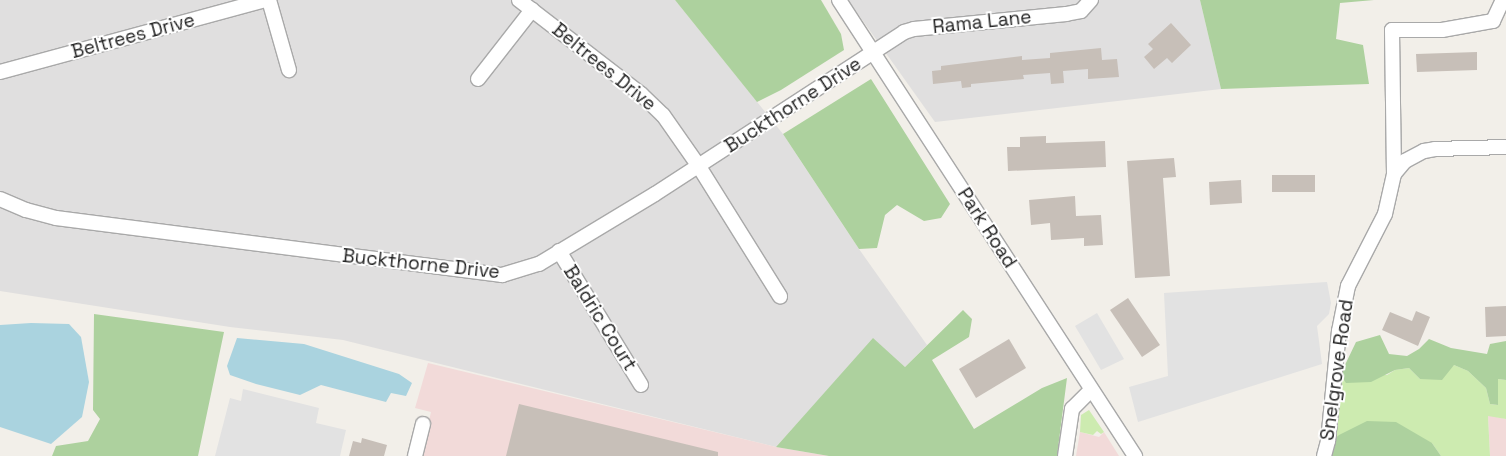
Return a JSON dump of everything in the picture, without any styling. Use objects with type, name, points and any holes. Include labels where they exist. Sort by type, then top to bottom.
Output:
[{"type":"street","points":[[267,0],[289,70]]},
{"type":"street","name":"Beltrees Drive","points":[[0,72],[267,0]]},
{"type":"street","name":"Beltrees Drive","points":[[519,0],[649,101],[663,115],[698,165],[780,296]]},
{"type":"street","name":"Park Road","points":[[839,0],[1135,456]]},
{"type":"street","name":"Rama Lane","points":[[874,52],[899,35],[914,29],[1066,14],[1081,11],[1090,0]]},
{"type":"street","name":"Snelgrove Road","points":[[1324,456],[1328,441],[1337,348],[1348,286],[1385,214],[1394,174],[1392,30],[1442,30],[1493,21],[1503,0]]},
{"type":"street","points":[[478,79],[532,10]]},
{"type":"street","name":"Buckthorne Drive","points":[[0,199],[26,210],[56,218],[502,275],[528,269],[559,251],[698,165],[874,52]]},
{"type":"street","points":[[1394,174],[1405,161],[1414,155],[1435,148],[1506,147]]},
{"type":"street","name":"Baldric Court","points":[[559,251],[641,385]]},
{"type":"street","points":[[1065,456],[1072,409],[1091,390]]},
{"type":"street","points":[[415,456],[423,424]]},
{"type":"shaded area","points":[[0,0],[675,0],[783,134],[859,249],[927,345],[905,367],[873,339],[776,447],[343,340],[230,327],[0,291]]},
{"type":"shaded area","points":[[848,0],[1200,0],[1221,89],[935,122]]},
{"type":"shaded area","points":[[1327,282],[1331,303],[1329,314],[1317,326],[1322,364],[1138,422],[1129,387],[1168,376],[1164,293]]},
{"type":"shaded area","points":[[1097,313],[1124,359],[1101,370],[1075,326]]},
{"type":"shaded area","points":[[428,363],[776,447],[829,456],[421,456],[431,412],[415,408]]},
{"type":"shaded area","points":[[243,389],[319,408],[316,423],[346,430],[340,456],[215,456],[230,398],[241,401]]},
{"type":"shaded area","points":[[1488,415],[1506,419],[1506,456],[1490,456]]},
{"type":"shaded area","points":[[1080,432],[1099,437],[1104,432],[1119,456],[1076,456]]},
{"type":"green space","points":[[675,0],[821,0],[841,34],[844,50],[781,90],[757,102]]},
{"type":"green space","points":[[1200,0],[1374,0],[1340,3],[1336,39],[1363,45],[1369,84],[1221,89]]},
{"type":"green space","points":[[871,79],[950,204],[941,218],[924,221],[897,205],[885,215],[877,248],[859,249],[783,134]]},
{"type":"green space","points":[[963,310],[972,319],[969,337],[932,360],[974,429],[1042,388],[1067,378],[1057,456],[829,456],[776,447],[873,338],[905,367]]},
{"type":"green space","points":[[94,314],[224,332],[198,456],[52,456],[56,446],[88,441],[100,419],[93,410]]},
{"type":"green space","points":[[1380,335],[1389,354],[1407,356],[1419,349],[1429,339],[1451,348],[1487,354],[1490,344],[1506,341],[1506,380],[1498,379],[1498,405],[1490,404],[1486,388],[1468,371],[1454,365],[1442,380],[1420,379],[1409,368],[1395,370],[1371,382],[1346,383],[1338,371],[1345,365],[1356,342]]},
{"type":"green space","points":[[1454,365],[1468,371],[1486,388],[1490,404],[1498,405],[1498,379],[1506,380],[1506,419],[1488,416],[1490,456],[1441,456],[1432,443],[1327,446],[1333,374],[1387,375],[1395,370],[1409,368],[1420,379]]},
{"type":"green space","points":[[1089,410],[1104,432],[1101,434],[1097,431],[1093,435],[1080,432],[1081,415]]},
{"type":"green space","points":[[1367,421],[1396,422],[1432,443],[1441,456],[1323,456],[1327,446],[1339,435]]},
{"type":"water","points":[[31,323],[69,324],[81,337],[89,382],[82,417],[51,444],[0,427],[0,325]]},
{"type":"water","points":[[237,338],[304,344],[399,374],[412,383],[406,396],[391,393],[386,402],[321,385],[300,395],[256,384],[230,375],[227,366]]},
{"type":"building","points":[[1171,23],[1191,45],[1172,63],[1167,58],[1154,69],[1144,57],[1153,49],[1148,44]]},
{"type":"building","points":[[1101,48],[1102,60],[1117,59],[1119,77],[1088,79],[1088,69],[1063,71],[1064,83],[1051,84],[1050,73],[1023,75],[1024,79],[971,84],[971,87],[962,88],[961,81],[933,84],[932,71],[941,70],[941,66],[1022,56],[1022,60],[1050,58],[1050,53]]},
{"type":"building","points":[[1477,52],[1477,70],[1417,72],[1416,54]]},
{"type":"building","points":[[1046,136],[1046,143],[1105,141],[1106,167],[1008,171],[1007,147],[1020,147],[1020,137]]},
{"type":"building","points":[[1174,158],[1176,177],[1163,178],[1170,276],[1135,278],[1127,161]]},
{"type":"building","points":[[1272,175],[1315,175],[1315,192],[1272,192]]},
{"type":"building","points":[[1241,180],[1242,203],[1210,205],[1209,182]]},
{"type":"building","points":[[1075,196],[1076,216],[1101,215],[1103,245],[1084,246],[1084,238],[1051,240],[1050,223],[1031,225],[1029,200]]},
{"type":"building","points":[[1128,298],[1160,345],[1142,357],[1110,310]]},
{"type":"building","points":[[1506,306],[1506,336],[1486,337],[1485,307]]},
{"type":"building","points":[[1416,311],[1430,317],[1418,346],[1382,330],[1390,312],[1412,321]]},
{"type":"building","points":[[1009,339],[1026,368],[976,398],[959,369]]},
{"type":"building","points":[[519,404],[718,452],[718,456],[506,456]]},
{"type":"building","points":[[362,438],[387,445],[384,456],[349,456],[353,441],[361,443]]}]
